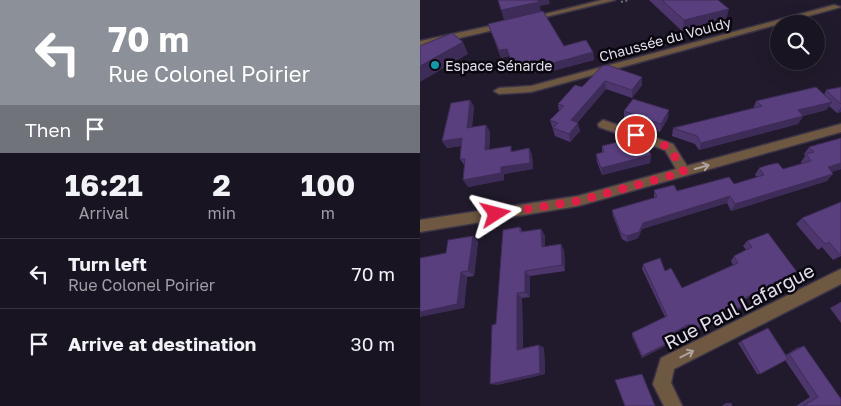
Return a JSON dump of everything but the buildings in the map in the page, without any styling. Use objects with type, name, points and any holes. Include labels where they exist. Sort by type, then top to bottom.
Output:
[{"type":"street","points":[[524,20],[612,0]]},
{"type":"street","name":"Chaussée du Vouldy","points":[[825,0],[839,8]]},
{"type":"street","name":"Chaussée du Vouldy","points":[[499,91],[531,89],[839,8]]},
{"type":"street","points":[[420,44],[514,22]]},
{"type":"street","points":[[603,124],[669,147],[684,172]]},
{"type":"street","points":[[420,226],[578,201],[841,128]]},
{"type":"street","name":"Rue Paul Lafargue","points":[[673,406],[662,384],[667,364],[841,276]]},
{"type":"place","name":"Espace Sénarde","points":[[435,65]]},
{"type":"route","points":[[496,214],[578,201],[684,172],[669,147],[636,135]]}]
